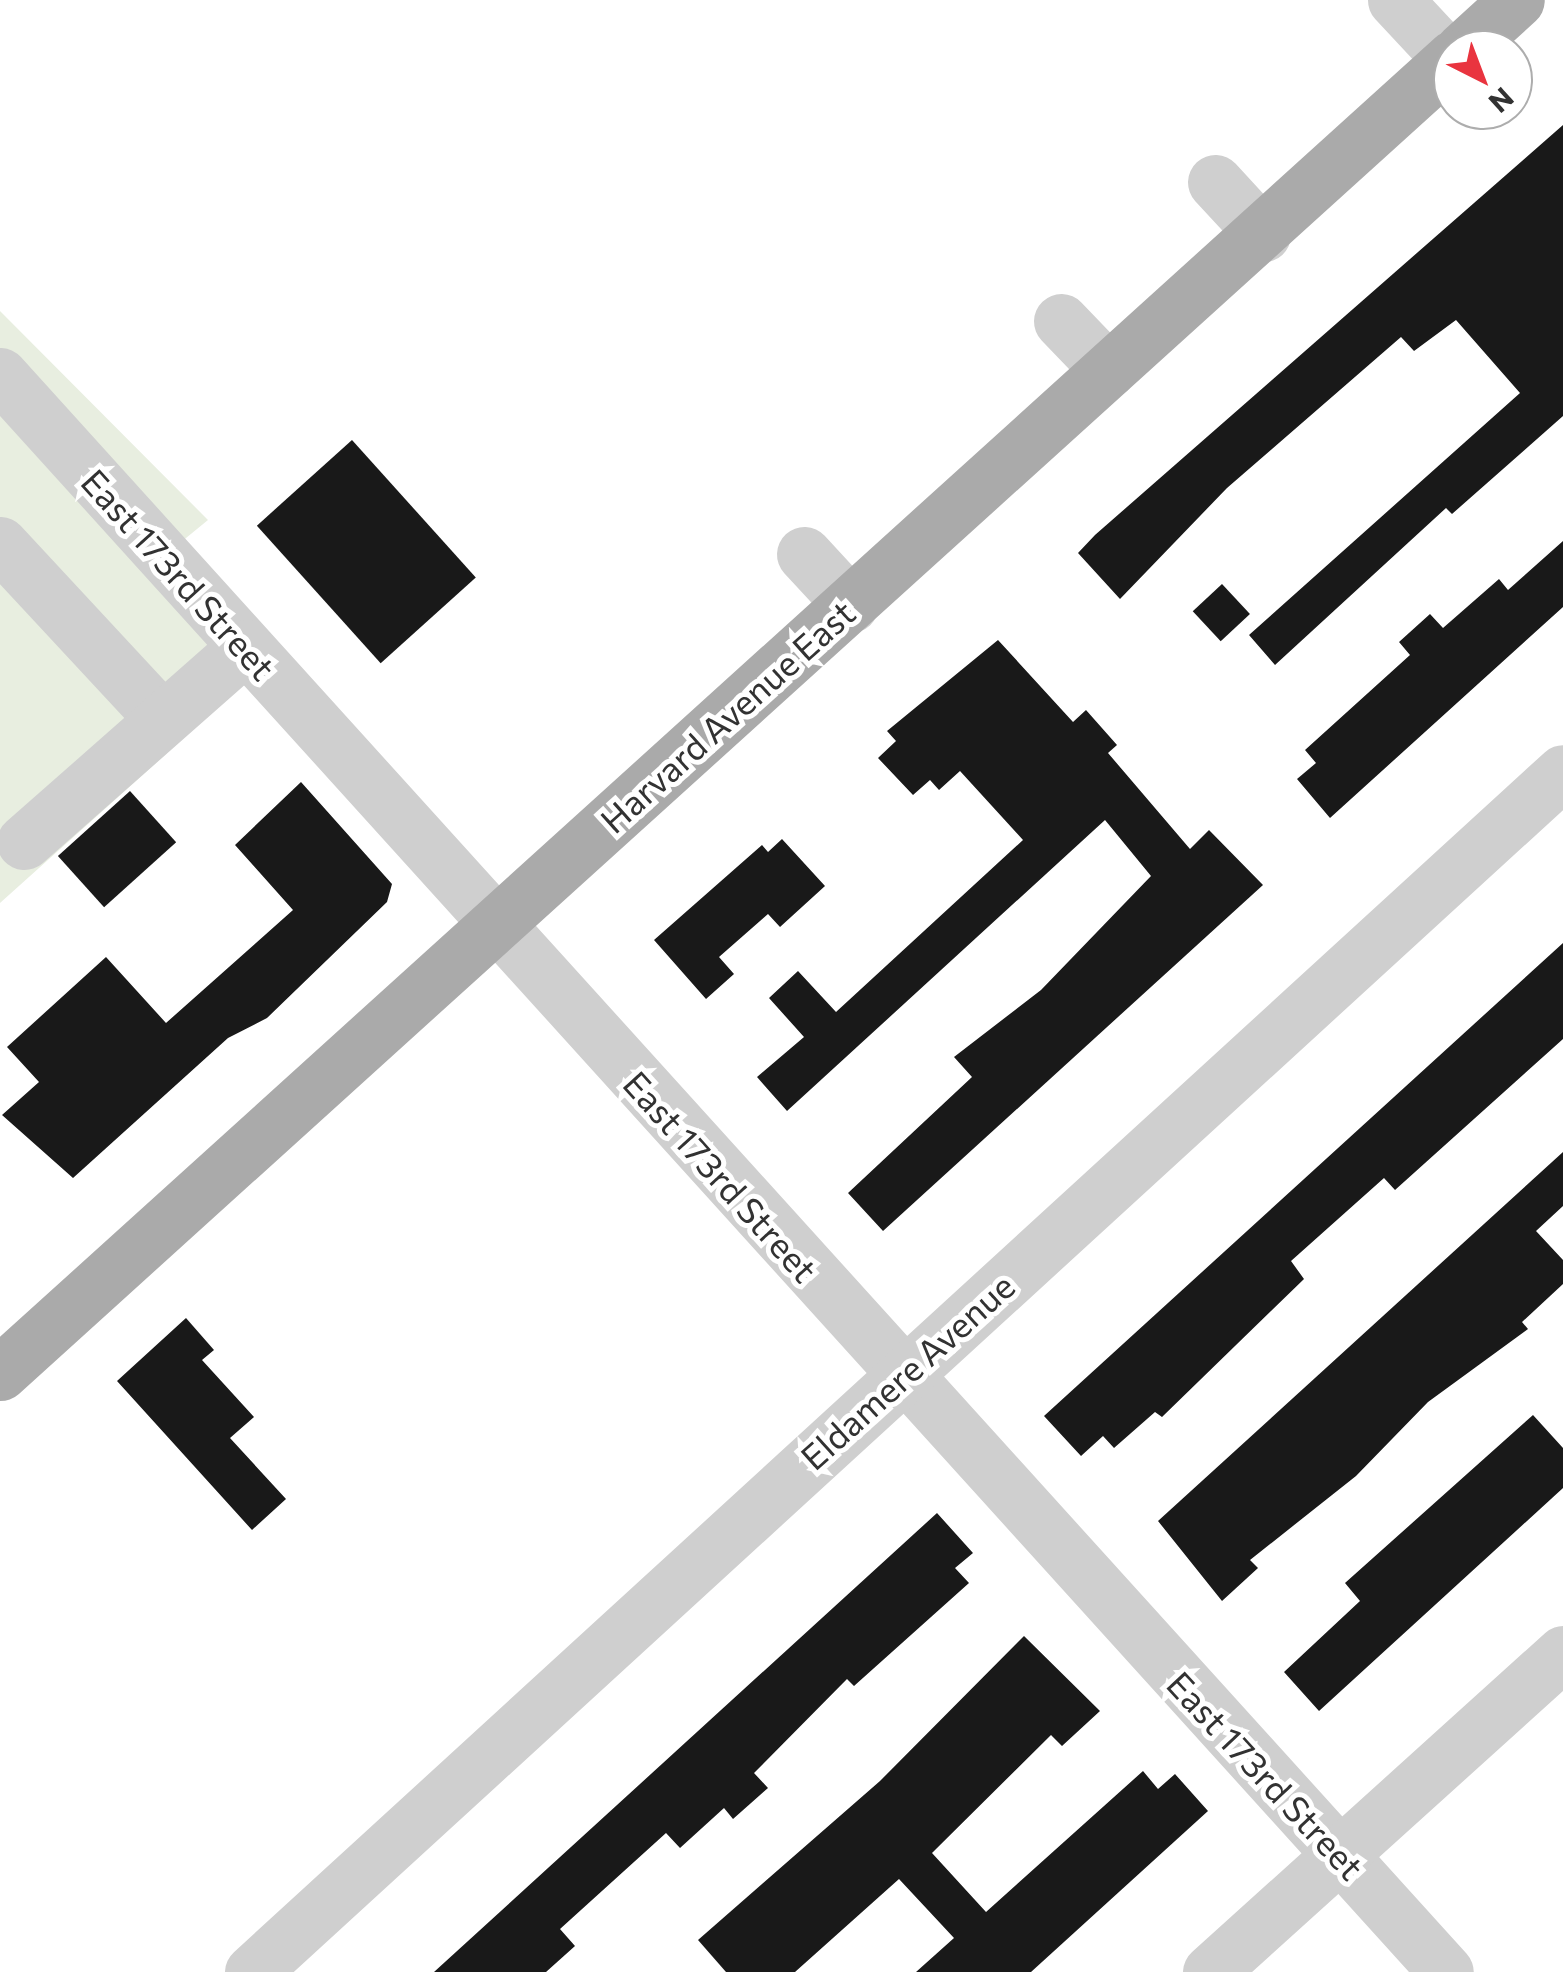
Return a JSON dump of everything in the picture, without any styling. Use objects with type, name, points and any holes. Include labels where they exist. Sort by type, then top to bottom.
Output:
[{"type":"main road","name":"Harvard Avenue East","points":[[1484,30],[1517,0]]},
{"type":"main road","name":"Harvard Avenue East","points":[[0,1373],[1433,76]]},
{"type":"street","points":[[1395,0],[1433,35]]},
{"type":"street","points":[[1215,182],[1262,234]]},
{"type":"street","points":[[1061,321],[1108,370]]},
{"type":"street","name":"East 173rd Street","points":[[0,376],[901,1376],[1446,1972]]},
{"type":"street","points":[[0,544],[161,717]]},
{"type":"street","points":[[804,554],[850,605]]},
{"type":"street","points":[[24,842],[161,717],[245,647]]},
{"type":"street","name":"Eldamere Avenue","points":[[252,1972],[1563,772]]},
{"type":"street","points":[[1210,1972],[1563,1653]]},
{"type":"shaded area","points":[[0,311],[208,520],[164,556],[263,667],[0,903]]},
{"type":"building","points":[[1563,125],[1563,416],[1452,514],[1446,508],[1275,665],[1249,635],[1520,393],[1456,320],[1414,351],[1401,337],[1227,488],[1120,599],[1078,553]]},
{"type":"building","points":[[352,440],[476,577],[381,663],[257,526]]},
{"type":"building","points":[[1563,541],[1563,607],[1330,818],[1297,779],[1316,763],[1305,750],[1410,655],[1399,642],[1430,614],[1443,628],[1499,579],[1508,590]]},
{"type":"building","points":[[1222,584],[1250,614],[1221,641],[1193,611]]},
{"type":"building","points":[[998,640],[1073,722],[1086,710],[1117,745],[1108,753],[1190,849],[1209,830],[1263,885],[883,1231],[848,1193],[972,1077],[954,1057],[1041,990],[1151,876],[1105,820],[787,1111],[757,1077],[804,1037],[769,998],[798,971],[836,1012],[1023,840],[960,771],[939,790],[930,780],[913,795],[878,758],[896,741],[887,731]]},
{"type":"building","points":[[301,782],[392,884],[387,902],[267,1018],[228,1038],[73,1178],[2,1115],[39,1082],[7,1047],[106,957],[166,1023],[293,910],[235,845]]},
{"type":"building","points":[[130,791],[176,842],[104,907],[58,856]]},
{"type":"building","points":[[782,839],[825,886],[780,927],[768,914],[719,957],[734,974],[706,999],[654,940],[762,845],[768,852]]},
{"type":"building","points":[[1563,943],[1563,1039],[1395,1190],[1384,1178],[1291,1261],[1304,1279],[1162,1417],[1155,1412],[1114,1448],[1103,1436],[1081,1456],[1044,1416]]},
{"type":"building","points":[[1563,1152],[1563,1206],[1536,1231],[1563,1260],[1563,1284],[1522,1322],[1528,1329],[1428,1402],[1356,1476],[1250,1560],[1258,1568],[1222,1601],[1158,1521]]},
{"type":"building","points":[[186,1318],[214,1350],[202,1360],[254,1417],[230,1438],[286,1499],[252,1530],[117,1381]]},
{"type":"building","points":[[1533,1415],[1563,1448],[1563,1488],[1319,1711],[1284,1672],[1360,1601],[1345,1583]]},
{"type":"building","points":[[937,1513],[973,1553],[955,1568],[969,1583],[854,1686],[847,1679],[754,1773],[768,1788],[733,1819],[724,1808],[680,1848],[666,1833],[560,1929],[575,1946],[546,1972],[434,1972]]},
{"type":"building","points":[[1024,1636],[1100,1711],[1062,1746],[1051,1735],[932,1853],[986,1912],[1143,1771],[1158,1789],[1175,1774],[1208,1811],[1031,1972],[916,1972],[954,1938],[899,1879],[795,1972],[726,1972],[698,1940],[880,1781]]}]
